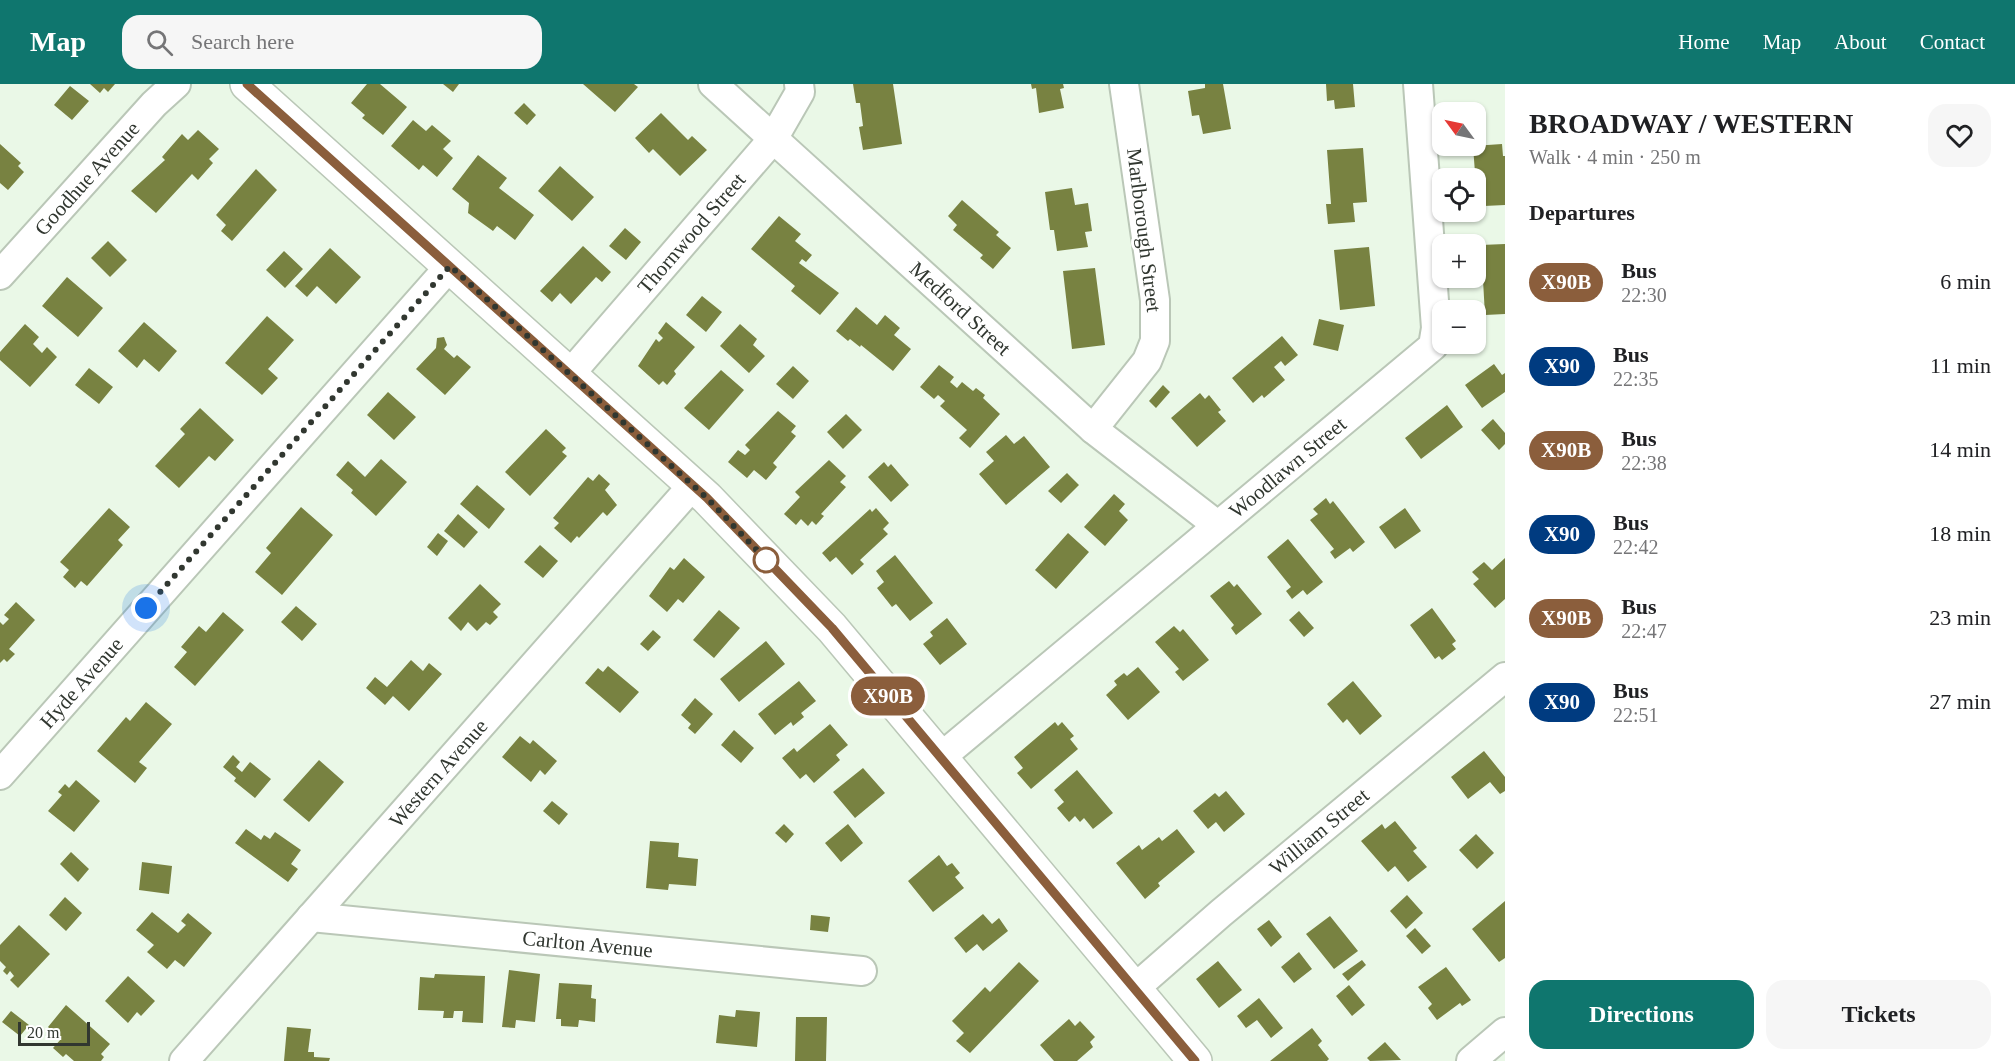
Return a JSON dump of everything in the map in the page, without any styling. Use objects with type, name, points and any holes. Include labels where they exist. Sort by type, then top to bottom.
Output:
[{"type":"main road","points":[[247,84],[693,485],[832,628],[1195,1061]]},
{"type":"street","name":"Goodhue Avenue","points":[[0,275],[154,104],[176,84]]},
{"type":"street","name":"Medford Street","points":[[713,84],[1093,429],[1217,525]]},
{"type":"street","name":"Thornwood Street","points":[[570,374],[773,139],[800,92],[799,84]]},
{"type":"street","name":"Marlborough Street","points":[[1093,429],[1148,361],[1155,341],[1155,300],[1124,84]]},
{"type":"street","name":"Woodlawn Street","points":[[940,759],[1433,346],[1436,328],[1418,84]]},
{"type":"street","name":"Hyde Avenue","points":[[0,775],[450,266]]},
{"type":"street","name":"Western Avenue","points":[[184,1061],[693,485]]},
{"type":"street","name":"William Street","points":[[1134,989],[1239,898],[1505,677]]},
{"type":"street","name":"Carlton Avenue","points":[[311,917],[862,971]]},
{"type":"street","points":[[1471,1061],[1505,1032]]},
{"type":"building","points":[[90,84],[115,84],[108,92],[104,88],[100,93]]},
{"type":"building","points":[[367,84],[380,84],[407,107],[383,135],[362,118],[365,115],[351,103]]},
{"type":"building","points":[[443,84],[459,84],[453,92]]},
{"type":"building","points":[[583,84],[634,84],[638,87],[615,112]]},
{"type":"building","points":[[853,84],[893,84],[902,144],[863,150],[859,127],[863,126],[860,103],[856,103]]},
{"type":"building","points":[[1031,84],[1063,84],[1064,88],[1060,89],[1064,108],[1039,113],[1036,88],[1032,89]]},
{"type":"building","points":[[1205,84],[1223,84],[1231,129],[1203,134],[1199,115],[1192,116],[1188,91],[1205,88]]},
{"type":"building","points":[[1326,84],[1353,84],[1355,107],[1335,109],[1334,100],[1327,101]]},
{"type":"building","points":[[70,86],[89,101],[72,120],[54,105]]},
{"type":"building","points":[[524,103],[536,115],[527,125],[514,113]]},
{"type":"building","points":[[661,113],[688,140],[692,136],[707,150],[680,176],[653,149],[649,153],[635,138]]},
{"type":"building","points":[[413,120],[426,131],[432,125],[451,141],[443,149],[453,158],[437,177],[423,165],[419,170],[391,146]]},
{"type":"building","points":[[198,130],[219,149],[209,159],[213,163],[198,180],[192,174],[156,213],[131,191],[165,160],[162,157],[182,134],[188,140]]},
{"type":"building","points":[[0,144],[21,163],[18,166],[24,172],[8,190],[0,183]]},
{"type":"building","points":[[1502,144],[1503,156],[1505,156],[1505,205],[1486,206],[1486,168],[1475,168],[1474,156],[1486,156],[1486,145]]},
{"type":"building","points":[[1363,148],[1367,202],[1353,203],[1355,222],[1328,224],[1326,204],[1331,204],[1327,150]]},
{"type":"building","points":[[478,155],[507,178],[499,188],[534,215],[515,240],[497,226],[493,231],[468,213],[469,203],[452,189]]},
{"type":"building","points":[[560,166],[594,197],[572,221],[538,191]]},
{"type":"building","points":[[256,169],[277,190],[232,241],[221,231],[226,225],[216,215]]},
{"type":"building","points":[[1072,188],[1075,205],[1088,203],[1092,231],[1085,232],[1088,247],[1057,251],[1054,230],[1050,230],[1045,192]]},
{"type":"building","points":[[962,200],[999,232],[996,235],[1011,248],[993,269],[980,258],[983,255],[953,230],[957,225],[948,216]]},
{"type":"building","points":[[779,216],[801,234],[795,241],[812,255],[806,262],[802,259],[799,263],[839,293],[820,315],[791,291],[795,286],[751,249]]},
{"type":"building","points":[[625,228],[641,242],[626,260],[609,246]]},
{"type":"building","points":[[108,241],[127,260],[110,277],[91,258]]},
{"type":"building","points":[[1505,244],[1505,314],[1486,315],[1483,288],[1486,288],[1486,245]]},
{"type":"building","points":[[583,246],[611,272],[602,282],[596,277],[571,304],[560,293],[552,302],[540,291]]},
{"type":"building","points":[[1369,247],[1375,306],[1340,310],[1334,250]]},
{"type":"building","points":[[330,248],[361,277],[336,304],[317,286],[307,297],[295,286]]},
{"type":"building","points":[[284,251],[303,269],[285,288],[266,270]]},
{"type":"building","points":[[1095,268],[1105,345],[1072,349],[1063,271]]},
{"type":"building","points":[[67,277],[103,308],[78,337],[42,306]]},
{"type":"building","points":[[702,296],[722,312],[706,332],[686,315]]},
{"type":"building","points":[[856,307],[877,325],[885,315],[900,328],[894,335],[911,349],[893,371],[861,345],[860,347],[850,339],[848,341],[836,331]]},
{"type":"building","points":[[267,316],[294,340],[268,369],[278,378],[262,395],[225,363]]},
{"type":"building","points":[[1319,319],[1344,325],[1338,351],[1313,345]]},
{"type":"building","points":[[144,322],[177,351],[159,372],[144,359],[137,368],[118,351]]},
{"type":"building","points":[[666,322],[695,347],[674,371],[676,374],[667,385],[663,381],[659,385],[638,366],[656,339],[659,342],[663,338],[658,333]]},
{"type":"building","points":[[25,324],[39,337],[33,344],[42,353],[47,347],[57,357],[30,387],[0,360],[0,352]]},
{"type":"building","points":[[740,324],[757,339],[753,345],[765,356],[749,373],[720,346]]},
{"type":"building","points":[[1282,336],[1298,355],[1285,366],[1281,361],[1274,367],[1285,380],[1264,398],[1262,395],[1253,403],[1232,378]]},
{"type":"building","points":[[444,337],[447,345],[444,349],[454,358],[457,355],[471,367],[445,395],[416,369],[436,348],[437,338]]},
{"type":"building","points":[[1494,364],[1502,375],[1505,373],[1505,392],[1482,408],[1465,385]]},
{"type":"building","points":[[939,365],[954,377],[950,382],[957,388],[962,382],[973,391],[976,388],[985,395],[983,398],[1000,414],[970,448],[959,438],[967,430],[940,406],[945,401],[938,395],[934,399],[920,387]]},
{"type":"building","points":[[793,366],[809,381],[793,399],[776,384]]},
{"type":"building","points":[[89,368],[113,387],[99,404],[75,385]]},
{"type":"building","points":[[721,370],[744,390],[709,430],[684,408]]},
{"type":"building","points":[[1163,385],[1170,392],[1156,408],[1149,401]]},
{"type":"building","points":[[388,392],[416,417],[394,440],[367,415]]},
{"type":"building","points":[[1200,393],[1205,399],[1209,395],[1221,410],[1218,412],[1226,421],[1197,447],[1171,418]]},
{"type":"building","points":[[1447,405],[1463,427],[1421,459],[1405,438]]},
{"type":"building","points":[[200,408],[234,440],[215,461],[209,456],[179,488],[155,466],[185,434],[180,429]]},
{"type":"building","points":[[778,411],[796,426],[791,432],[796,436],[773,463],[777,467],[766,480],[754,470],[747,478],[728,462],[738,450],[745,455],[750,450],[745,445]]},
{"type":"building","points":[[846,414],[862,430],[843,449],[827,432]]},
{"type":"building","points":[[1493,419],[1505,433],[1505,444],[1499,450],[1481,430]]},
{"type":"building","points":[[546,429],[566,448],[562,452],[567,456],[530,496],[505,472]]},
{"type":"building","points":[[1006,435],[1014,444],[1024,436],[1050,467],[1006,505],[979,474],[994,461],[986,452]]},
{"type":"building","points":[[381,459],[407,482],[376,516],[351,493],[353,490],[336,475],[348,461],[365,477]]},
{"type":"building","points":[[829,460],[846,476],[840,482],[846,487],[821,514],[824,516],[816,525],[812,521],[808,526],[801,519],[796,525],[784,514],[800,497],[795,492]]},
{"type":"building","points":[[884,462],[888,467],[891,464],[909,485],[891,502],[868,477]]},
{"type":"building","points":[[1067,473],[1079,485],[1061,503],[1048,491]]},
{"type":"building","points":[[599,474],[610,484],[605,490],[617,505],[607,516],[603,512],[579,538],[577,536],[571,543],[554,528],[559,523],[553,518],[588,477],[593,481]]},
{"type":"building","points":[[477,485],[505,509],[489,529],[460,504]]},
{"type":"building","points":[[1114,494],[1125,504],[1119,511],[1128,520],[1105,546],[1084,527]]},
{"type":"building","points":[[1326,498],[1330,504],[1333,501],[1365,542],[1353,552],[1350,548],[1335,559],[1330,552],[1334,549],[1310,520],[1318,514],[1313,509]]},
{"type":"building","points":[[301,507],[333,535],[282,595],[255,572],[271,553],[266,548]]},
{"type":"building","points":[[109,508],[130,527],[118,540],[123,545],[87,586],[81,581],[75,588],[63,577],[69,570],[60,562]]},
{"type":"building","points":[[876,508],[889,523],[883,529],[888,534],[860,560],[864,564],[852,575],[836,557],[830,562],[822,553],[870,509],[872,512]]},
{"type":"building","points":[[1405,508],[1421,531],[1395,549],[1379,527]]},
{"type":"building","points":[[458,514],[478,532],[464,548],[444,531]]},
{"type":"building","points":[[438,533],[448,541],[437,556],[427,547]]},
{"type":"building","points":[[1068,533],[1089,552],[1056,589],[1035,570]]},
{"type":"building","points":[[1288,539],[1323,582],[1307,595],[1303,590],[1292,599],[1286,591],[1291,587],[1267,557]]},
{"type":"building","points":[[540,545],[558,561],[543,578],[524,562]]},
{"type":"building","points":[[895,555],[933,603],[910,621],[896,604],[892,607],[877,588],[884,582],[876,571]]},
{"type":"building","points":[[684,558],[705,577],[683,603],[678,599],[667,612],[649,596],[670,567],[674,570]]},
{"type":"building","points":[[1505,558],[1505,599],[1495,608],[1473,584],[1479,579],[1472,572],[1484,562],[1492,570]]},
{"type":"building","points":[[1229,581],[1234,587],[1237,584],[1262,614],[1236,635],[1231,628],[1234,625],[1210,596]]},
{"type":"building","points":[[480,584],[501,604],[493,612],[498,617],[490,625],[486,622],[477,631],[468,622],[461,631],[448,618]]},
{"type":"building","points":[[16,602],[35,620],[9,649],[15,654],[7,662],[4,659],[0,663],[0,622],[3,625],[9,619],[4,615]]},
{"type":"building","points":[[296,606],[317,624],[302,641],[281,622]]},
{"type":"building","points":[[1432,608],[1456,641],[1452,644],[1456,649],[1442,660],[1439,656],[1435,659],[1410,625]]},
{"type":"building","points":[[719,610],[740,628],[714,658],[693,640]]},
{"type":"building","points":[[1299,611],[1314,628],[1304,637],[1289,620]]},
{"type":"building","points":[[223,612],[244,630],[195,686],[174,667],[187,652],[181,647],[199,626],[206,632]]},
{"type":"building","points":[[947,618],[967,644],[940,665],[923,644],[933,636],[930,632]]},
{"type":"building","points":[[1174,626],[1180,632],[1183,629],[1209,660],[1183,681],[1175,672],[1179,669],[1155,642]]},
{"type":"building","points":[[653,630],[661,637],[648,651],[640,644]]},
{"type":"building","points":[[766,641],[785,664],[739,702],[720,679]]},
{"type":"building","points":[[411,660],[423,671],[429,663],[442,674],[409,711],[393,696],[385,705],[366,688],[375,677],[387,687]]},
{"type":"building","points":[[608,666],[639,692],[620,713],[585,683],[598,668],[603,672]]},
{"type":"building","points":[[1138,667],[1160,692],[1128,720],[1106,695],[1117,685],[1114,681],[1124,673],[1127,676]]},
{"type":"building","points":[[799,681],[816,701],[801,713],[804,717],[793,726],[791,722],[775,735],[758,714]]},
{"type":"building","points":[[1353,681],[1382,716],[1360,735],[1347,719],[1343,723],[1327,704]]},
{"type":"building","points":[[695,698],[713,714],[695,734],[688,728],[691,724],[681,715]]},
{"type":"building","points":[[146,702],[172,724],[139,762],[147,768],[135,783],[97,751],[126,717],[130,721]]},
{"type":"building","points":[[1055,722],[1058,726],[1062,722],[1074,736],[1070,739],[1078,749],[1031,789],[1017,773],[1023,768],[1014,757]]},
{"type":"building","points":[[830,724],[848,745],[836,755],[840,760],[814,783],[806,774],[800,779],[782,758],[794,748],[797,752]]},
{"type":"building","points":[[734,730],[754,748],[741,763],[721,745]]},
{"type":"building","points":[[520,736],[530,744],[533,740],[557,761],[545,775],[540,770],[531,782],[502,757]]},
{"type":"building","points":[[1484,751],[1505,777],[1505,791],[1500,794],[1490,782],[1468,799],[1451,777]]},
{"type":"building","points":[[233,755],[240,762],[236,767],[242,772],[250,762],[271,779],[255,798],[234,781],[236,778],[223,767]]},
{"type":"building","points":[[319,760],[344,782],[309,822],[283,800]]},
{"type":"building","points":[[863,768],[885,793],[855,818],[833,792]]},
{"type":"building","points":[[1077,770],[1113,813],[1093,829],[1084,818],[1080,822],[1075,816],[1069,822],[1057,808],[1064,802],[1054,790]]},
{"type":"building","points":[[76,780],[100,801],[74,832],[48,811],[62,795],[58,792],[65,784],[69,788]]},
{"type":"building","points":[[1226,791],[1245,814],[1224,832],[1216,822],[1208,829],[1193,811],[1215,793],[1219,797]]},
{"type":"building","points":[[552,801],[568,814],[559,825],[543,811]]},
{"type":"building","points":[[1395,821],[1417,848],[1413,851],[1427,867],[1408,882],[1395,866],[1388,872],[1361,841],[1382,824],[1385,829]]},
{"type":"building","points":[[784,824],[794,834],[786,843],[775,833]]},
{"type":"building","points":[[848,824],[863,843],[841,862],[825,843]]},
{"type":"building","points":[[246,829],[261,840],[264,835],[270,839],[275,832],[301,850],[291,864],[298,869],[288,882],[235,843]]},
{"type":"building","points":[[1177,829],[1195,852],[1158,883],[1160,886],[1145,899],[1116,863],[1139,845],[1142,850],[1159,837],[1162,841]]},
{"type":"building","points":[[1476,834],[1494,853],[1477,869],[1459,850]]},
{"type":"building","points":[[650,841],[679,843],[678,857],[698,859],[696,886],[669,884],[668,890],[646,888]]},
{"type":"building","points":[[71,852],[89,869],[78,882],[60,864]]},
{"type":"building","points":[[939,855],[947,866],[952,863],[960,873],[955,877],[964,888],[933,912],[908,881]]},
{"type":"building","points":[[142,862],[172,866],[169,894],[139,890]]},
{"type":"building","points":[[1407,895],[1423,913],[1406,929],[1390,911]]},
{"type":"building","points":[[65,897],[82,913],[66,931],[49,915]]},
{"type":"building","points":[[1505,901],[1505,958],[1499,962],[1472,929]]},
{"type":"building","points":[[152,912],[178,933],[186,925],[181,921],[188,913],[212,933],[184,967],[175,960],[167,969],[147,952],[154,945],[136,930]]},
{"type":"building","points":[[983,914],[992,924],[999,918],[1008,931],[983,951],[977,944],[966,953],[954,938]]},
{"type":"building","points":[[811,915],[830,917],[828,932],[810,930]]},
{"type":"building","points":[[1330,916],[1358,951],[1334,969],[1306,934]]},
{"type":"building","points":[[1269,920],[1282,937],[1271,947],[1257,929]]},
{"type":"building","points":[[19,925],[50,954],[18,988],[10,980],[14,976],[10,971],[7,975],[3,971],[6,967],[0,961],[0,945]]},
{"type":"building","points":[[1415,928],[1431,946],[1422,954],[1406,936]]},
{"type":"building","points":[[1299,952],[1312,969],[1294,983],[1281,967]]},
{"type":"building","points":[[1362,960],[1366,965],[1348,981],[1342,974]]},
{"type":"building","points":[[1218,961],[1242,990],[1219,1008],[1196,979]]},
{"type":"building","points":[[1019,962],[1039,981],[970,1053],[956,1041],[964,1033],[952,1021],[985,987],[990,992]]},
{"type":"building","points":[[1446,967],[1471,1000],[1462,1006],[1460,1003],[1437,1020],[1428,1008],[1432,1004],[1418,987]]},
{"type":"building","points":[[509,970],[540,974],[535,1022],[516,1020],[515,1028],[502,1027]]},
{"type":"building","points":[[435,974],[485,976],[483,1023],[462,1022],[463,1011],[454,1011],[453,1018],[443,1018],[444,1011],[418,1010],[420,977],[434,978]]},
{"type":"building","points":[[128,976],[155,1001],[141,1016],[137,1012],[128,1023],[105,1001]]},
{"type":"building","points":[[559,983],[592,985],[591,998],[596,999],[595,1022],[579,1020],[578,1027],[561,1026],[561,1019],[556,1019]]},
{"type":"building","points":[[1349,985],[1365,1005],[1352,1016],[1336,996]]},
{"type":"building","points":[[1259,998],[1283,1028],[1271,1038],[1257,1020],[1246,1028],[1237,1016]]},
{"type":"building","points":[[66,1005],[110,1044],[101,1054],[104,1057],[101,1061],[74,1061],[66,1054],[63,1057],[53,1048],[61,1039],[48,1027]]},
{"type":"building","points":[[736,1010],[760,1012],[757,1047],[716,1043],[719,1015],[735,1017]]},
{"type":"building","points":[[11,1011],[29,1025],[20,1036],[2,1022]]},
{"type":"building","points":[[796,1017],[827,1017],[826,1061],[795,1061]]},
{"type":"building","points":[[1069,1019],[1075,1026],[1080,1021],[1095,1037],[1090,1042],[1093,1047],[1077,1061],[1054,1061],[1040,1045]]},
{"type":"building","points":[[287,1027],[311,1029],[308,1052],[314,1052],[314,1057],[330,1058],[329,1061],[284,1061]]},
{"type":"building","points":[[1312,1028],[1322,1041],[1318,1045],[1329,1059],[1327,1061],[1270,1061]]},
{"type":"building","points":[[1385,1042],[1401,1060],[1370,1061],[1367,1058]]},
{"type":"bus line","name":"X90B","points":[[247,84],[707,498],[832,628],[1195,1061]]},
{"type":"route","points":[[146,608],[450,266],[707,498],[769,563],[766,560]]}]
